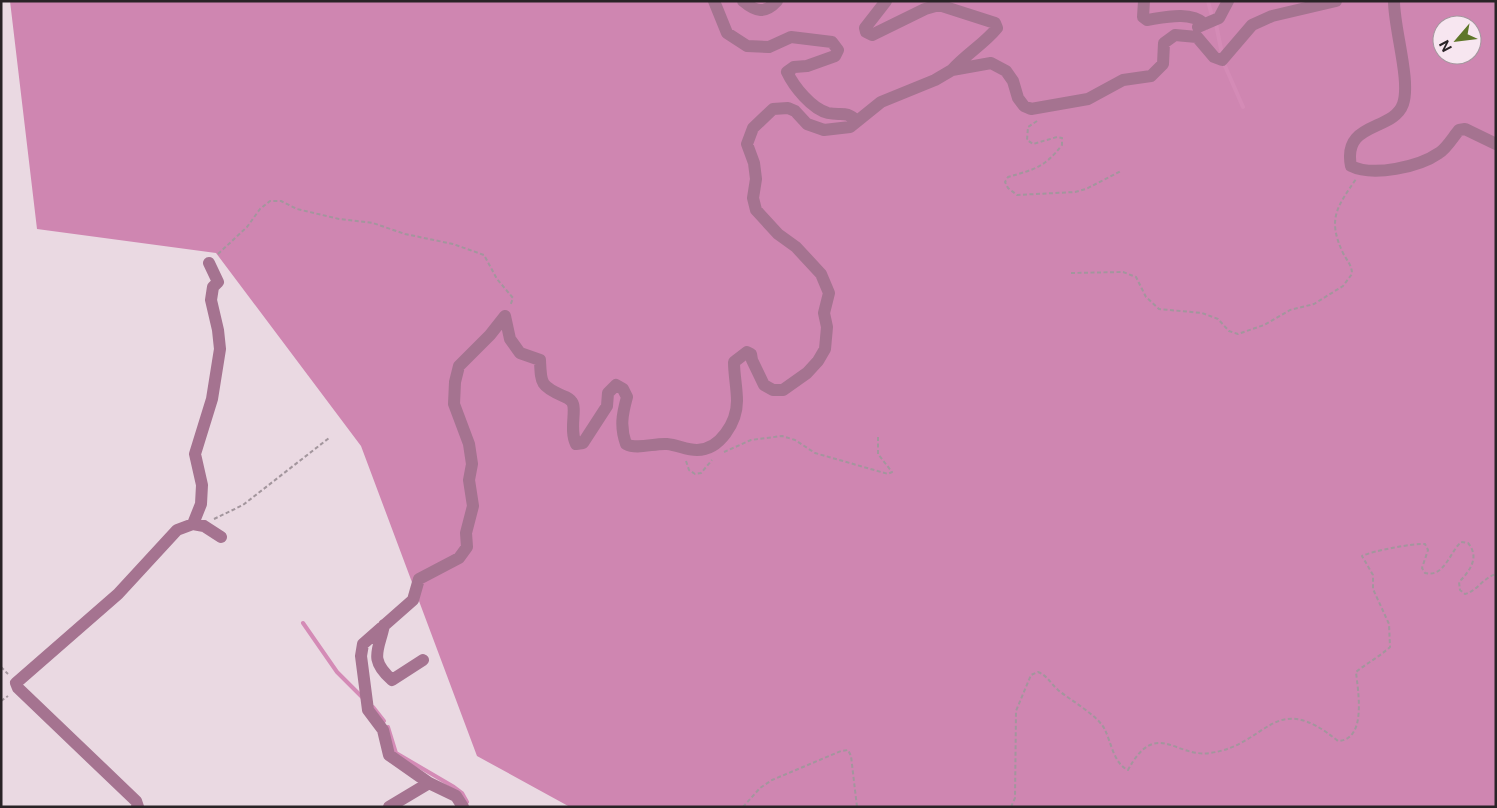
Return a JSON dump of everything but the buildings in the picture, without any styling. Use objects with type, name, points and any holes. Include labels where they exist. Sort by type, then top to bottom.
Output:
[{"type":"lane","points":[[714,1],[727,32],[748,46],[769,47],[791,37],[832,42],[838,50],[835,56],[807,66],[794,67],[788,72],[791,80],[818,109],[829,113],[848,113],[857,121]]},
{"type":"lane","points":[[743,1],[752,9],[761,11],[769,9],[777,1]]},
{"type":"lane","points":[[504,316],[510,339],[520,353],[540,360],[541,381],[546,389],[572,401],[575,408],[572,436],[576,444],[583,443],[607,406],[608,393],[616,385],[623,390],[627,398],[622,415],[621,431],[626,444],[631,447],[662,444],[673,445],[682,449],[700,450],[715,445],[724,436],[734,415],[737,401],[734,362],[747,352],[751,354],[764,385],[773,390],[783,390],[807,373],[818,361],[825,349],[827,327],[824,313],[829,293],[820,274],[809,260],[778,234],[756,210],[753,198],[756,179],[754,163],[747,144],[753,128],[773,109],[782,107],[794,112],[806,124],[824,130],[850,127],[881,102],[935,80],[952,70],[962,59],[991,36],[997,28],[995,23],[939,5],[925,9],[872,35],[866,32],[865,28],[886,1]]},
{"type":"lane","points":[[1144,1],[1143,17],[1147,20],[1173,16],[1197,18],[1205,24]]},
{"type":"lane","points":[[952,70],[991,63],[998,65],[1006,71],[1013,81],[1018,98],[1024,106],[1031,109],[1088,99],[1123,80],[1151,76],[1163,64],[1164,43],[1175,35],[1178,29],[1192,28],[1219,18],[1228,1]]},
{"type":"lane","points":[[1175,35],[1197,37],[1214,57],[1222,60],[1252,25],[1272,16],[1336,1]]},
{"type":"lane","points":[[1394,1],[1405,85],[1403,105],[1394,115],[1356,138],[1348,154],[1351,166],[1361,171],[1416,166],[1441,152],[1459,130],[1465,129],[1496,144]]},
{"type":"lane","points":[[198,525],[202,485],[195,454],[212,399],[220,349],[211,300],[213,287],[218,282],[209,263]]},
{"type":"lane","points":[[463,807],[456,796],[429,783],[389,755],[383,730],[368,710],[361,656],[363,644],[413,600],[419,579],[459,558],[467,547],[466,533],[473,506],[469,480],[472,464],[470,444],[454,404],[455,382],[459,366],[490,335],[504,316]]},
{"type":"lane","points":[[138,807],[136,802],[18,688],[16,683],[118,594],[168,537],[177,530],[198,525],[221,537]]},
{"type":"lane","points":[[384,625],[381,640],[376,650],[377,659],[388,677],[392,680],[423,660]]},
{"type":"lane","points":[[389,807],[429,783]]},
{"type":"path","points":[[1053,106],[1028,127],[1027,140],[1033,144],[1057,137],[1062,138],[1062,145],[1050,161],[1031,170],[1008,177],[1006,182],[1008,188],[1018,194],[1075,192],[1121,170]]},
{"type":"path","points":[[1070,273],[1122,272],[1136,277],[1146,297],[1159,309],[1202,313],[1218,319],[1229,331],[1238,334],[1264,326],[1290,310],[1314,304],[1342,286],[1352,274],[1352,266],[1343,254],[1335,230],[1335,214],[1361,171]]},
{"type":"path","points":[[209,263],[248,227],[260,209],[270,202],[281,201],[297,209],[339,219],[373,224],[404,234],[453,244],[484,255],[497,279],[513,298],[504,316]]},
{"type":"path","points":[[682,449],[689,470],[695,474],[701,473],[718,454],[750,440],[782,436],[795,440],[815,453],[888,474],[892,472],[878,454],[878,435]]},
{"type":"path","points":[[198,525],[243,505],[329,438]]},
{"type":"path","points":[[1011,807],[1015,798],[1016,711],[1032,675],[1038,672],[1046,675],[1056,688],[1104,727],[1116,758],[1123,768],[1128,770],[1141,749],[1160,743],[1172,744],[1196,752],[1210,753],[1231,747],[1284,719],[1304,719],[1318,725],[1338,741],[1343,741],[1348,738],[1358,720],[1360,705],[1356,672],[1377,660],[1390,647],[1389,624],[1373,589],[1373,575],[1362,556],[1371,551],[1425,544],[1428,550],[1422,568],[1424,573],[1429,574],[1437,572],[1448,561],[1455,548],[1461,542],[1468,543],[1474,556],[1473,563],[1459,582],[1460,590],[1465,594],[1470,593],[1488,576],[1496,574]]},
{"type":"path","points":[[743,807],[760,788],[772,780],[848,750],[851,756],[857,807]]},
{"type":"shaded area","points":[[10,1],[1496,1],[1496,807],[570,807],[477,756],[361,446],[216,253],[37,229]]},
{"type":"waterway","points":[[1208,1],[1212,16]]},
{"type":"waterway","points":[[1216,24],[1222,54]]},
{"type":"waterway","points":[[1225,66],[1243,107]]},
{"type":"waterway","points":[[303,623],[337,672],[362,697]]},
{"type":"waterway","points":[[373,707],[384,721]]},
{"type":"waterway","points":[[388,727],[396,753],[454,787],[462,793],[467,802]]}]
